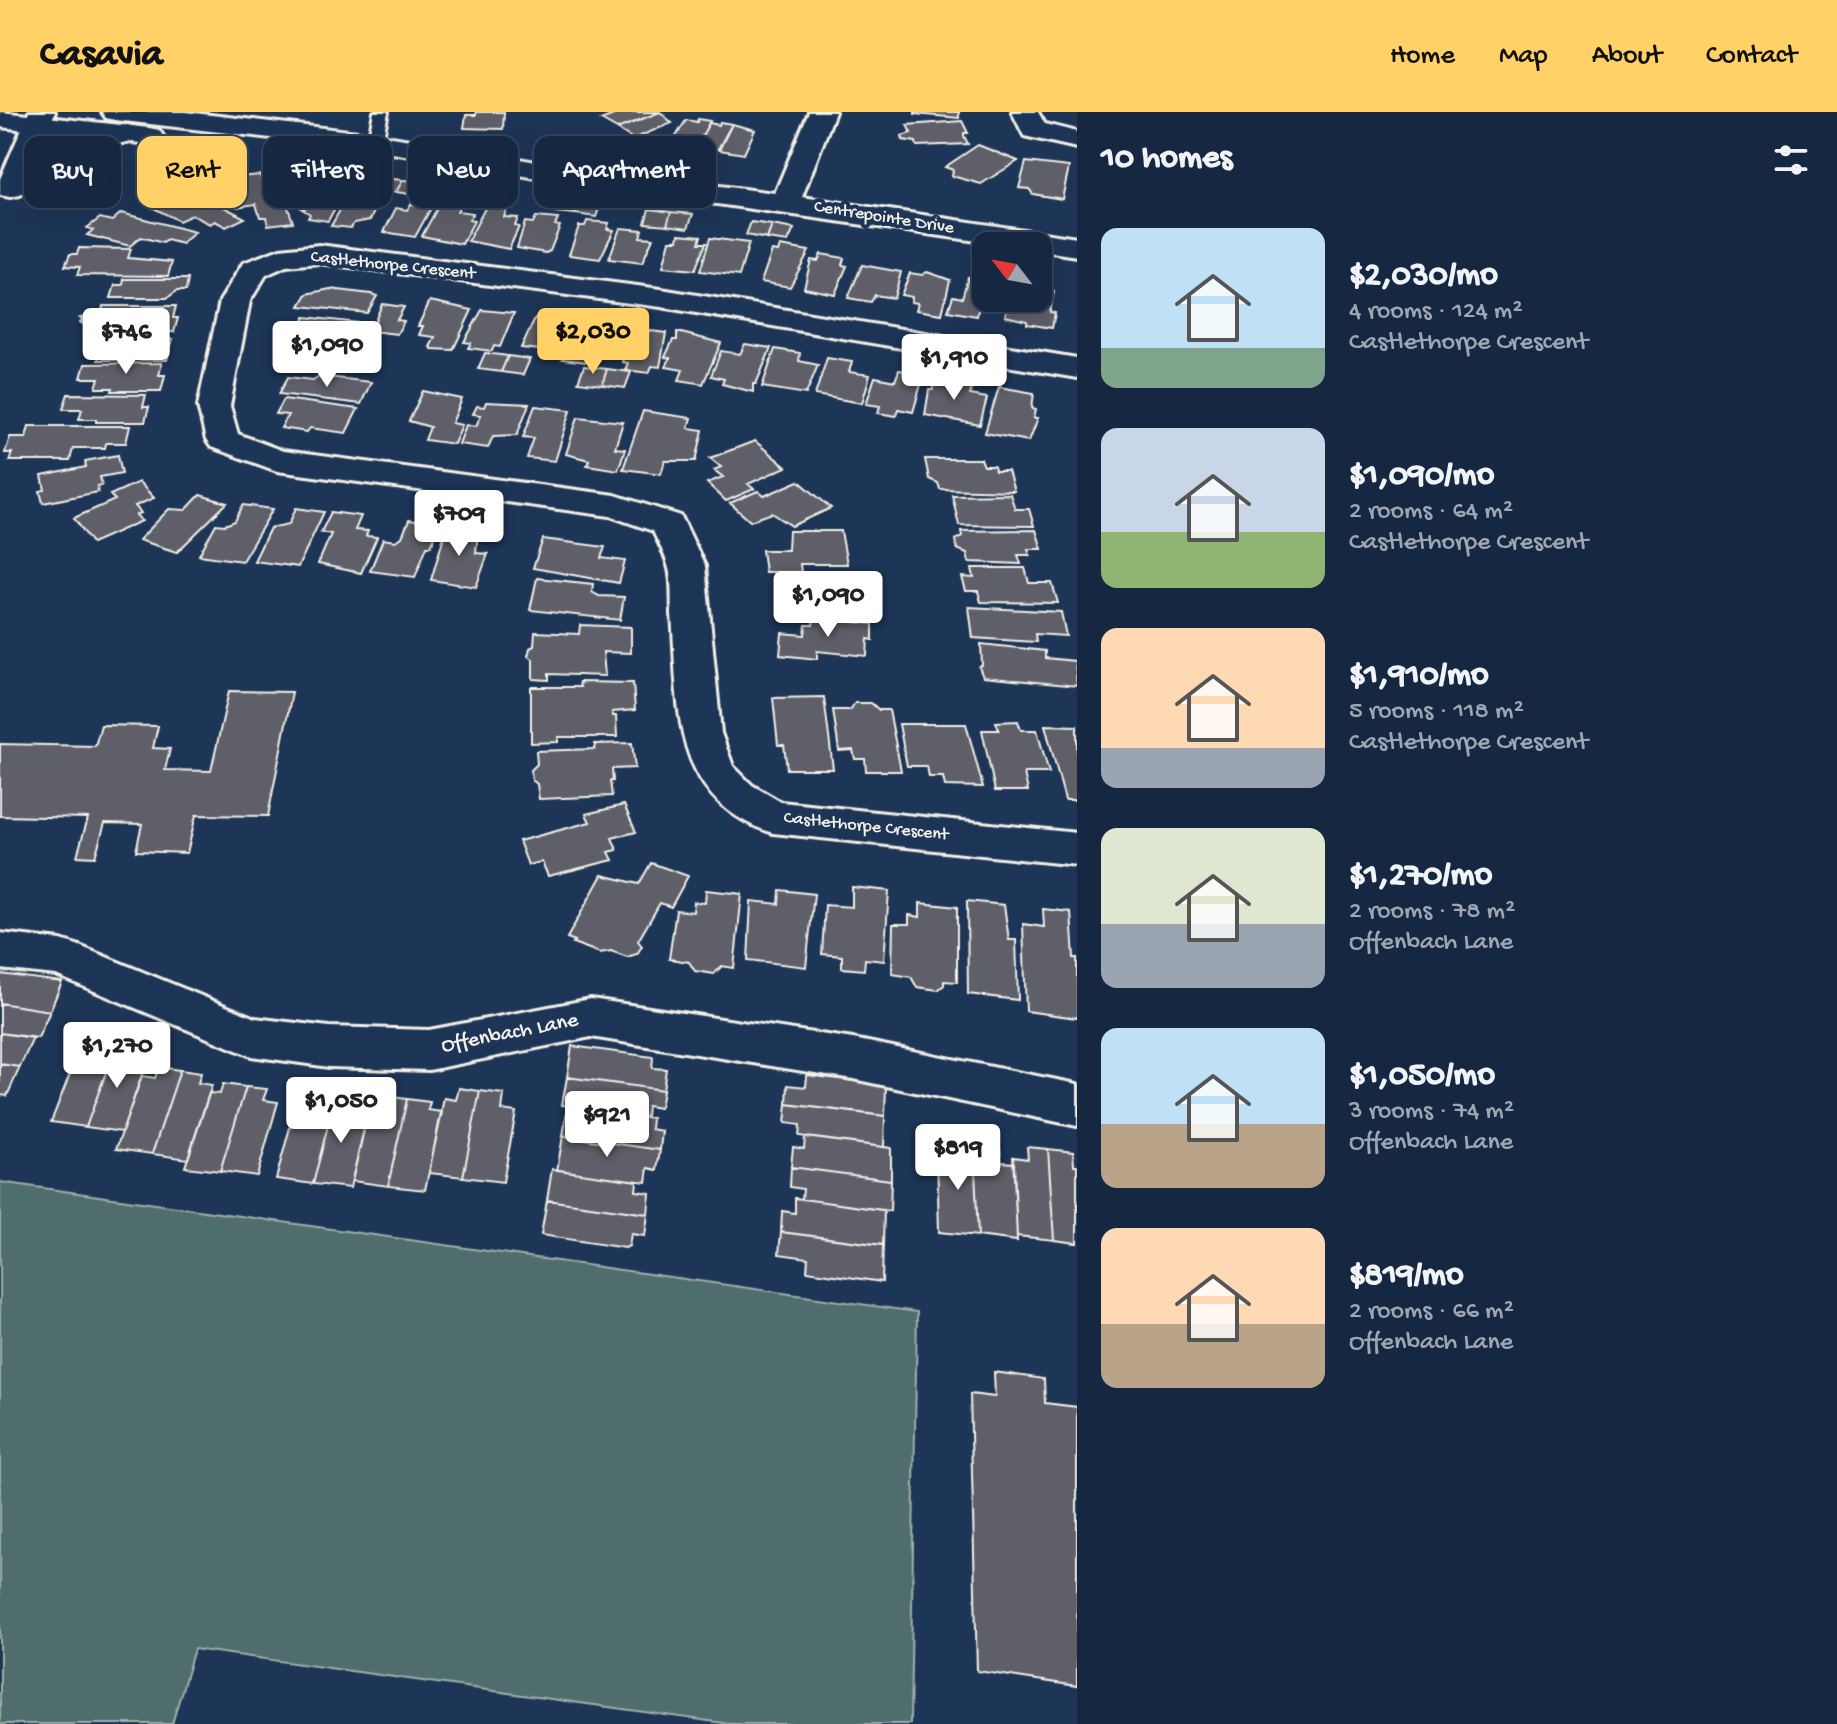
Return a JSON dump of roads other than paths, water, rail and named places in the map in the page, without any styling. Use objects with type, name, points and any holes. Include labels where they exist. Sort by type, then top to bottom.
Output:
[{"type":"street","points":[[785,203],[822,112]]},
{"type":"street","points":[[1025,112],[1034,130],[1077,140]]},
{"type":"street","points":[[5,201],[40,117]]},
{"type":"street","name":"Centrepointe Drive","points":[[0,119],[127,118],[313,136]]},
{"type":"street","name":"Centrepointe Drive","points":[[127,118],[366,161],[534,171]]},
{"type":"street","points":[[5,201],[68,149],[127,118]]},
{"type":"street","name":"Centrepointe Drive","points":[[392,145],[534,170]]},
{"type":"street","name":"Centrepointe Drive","points":[[716,194],[1077,247]]},
{"type":"street","name":"Castlethorpe Crescent","points":[[1077,368],[661,298],[319,254],[280,258],[254,269],[235,301],[214,406],[223,440],[277,461],[615,506],[668,524],[687,566],[701,733],[715,773],[737,796],[773,817],[1077,849]]},
{"type":"street","name":"Offenbach Lane","points":[[0,951],[61,958],[251,1037],[329,1047],[429,1050],[591,1018],[853,1059],[1077,1105]]},
{"type":"lane","points":[[376,136],[381,112]]}]
